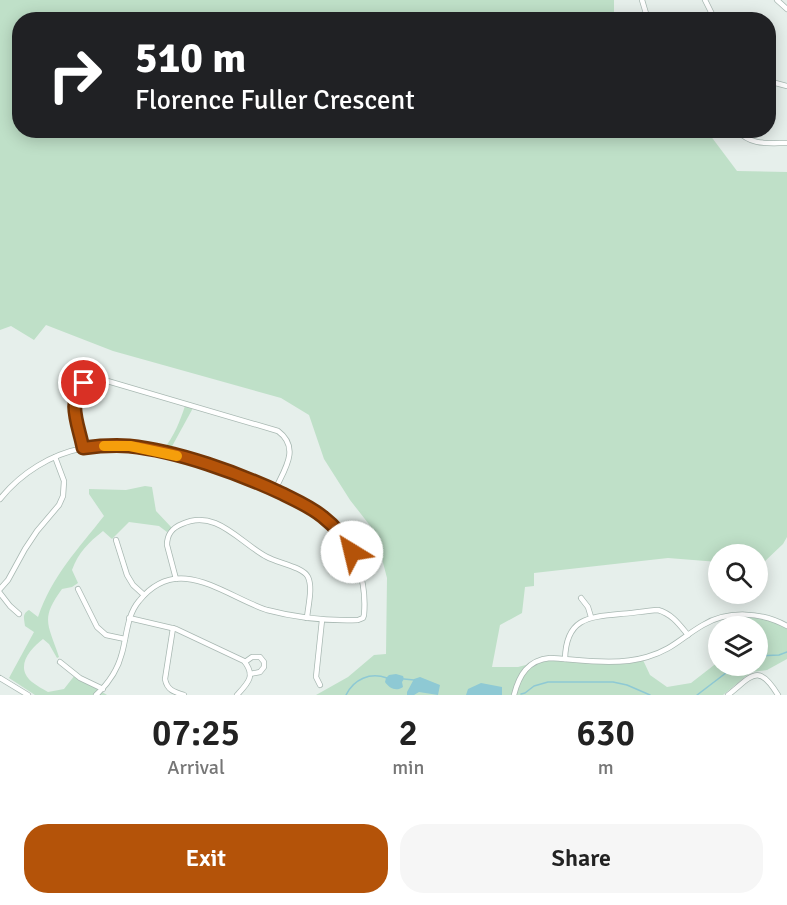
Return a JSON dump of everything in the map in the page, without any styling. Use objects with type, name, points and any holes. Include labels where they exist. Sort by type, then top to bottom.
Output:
[{"type":"street","points":[[777,0],[787,9]]},
{"type":"street","points":[[744,138],[754,142],[787,143]]},
{"type":"street","points":[[83,448],[74,398],[84,383],[104,380],[278,431],[285,436],[290,453],[275,490]]},
{"type":"street","points":[[0,499],[27,473],[55,457],[83,448],[114,445],[156,451],[216,468],[275,490],[304,504],[333,525],[346,542],[360,570],[364,598],[363,618],[358,620],[322,620],[288,615],[260,607],[200,580],[176,579],[154,586],[135,605],[129,618],[118,666],[113,676],[96,695]]},
{"type":"street","points":[[19,614],[10,606],[0,591],[37,531],[59,505],[63,496],[64,481],[55,457]]},
{"type":"street","points":[[176,579],[167,545],[170,532],[177,526],[192,520],[214,522],[230,530],[264,555],[305,573],[310,585],[307,618]]},
{"type":"street","points":[[116,540],[127,576],[144,596]]},
{"type":"street","points":[[78,588],[97,627],[106,635],[125,639]]},
{"type":"street","points":[[581,598],[588,607],[591,617]]},
{"type":"street","points":[[565,659],[570,634],[580,622],[591,617],[658,610],[674,618],[688,635]]},
{"type":"street","points":[[514,695],[522,673],[538,660],[547,658],[614,662],[646,658],[678,644],[709,622],[735,615],[763,617],[787,626]]},
{"type":"street","points":[[129,618],[173,628],[240,658],[245,662],[250,674],[247,684],[237,695]]},
{"type":"street","points":[[320,684],[316,677],[322,620]]},
{"type":"street","points":[[173,628],[165,679],[171,691],[184,695]]},
{"type":"street","points":[[245,662],[255,657],[260,657],[264,662],[264,667],[260,672],[250,674]]},
{"type":"street","points":[[60,662],[80,678],[103,689]]},
{"type":"street","points":[[728,695],[752,676],[758,675],[769,681],[778,695]]},
{"type":"street","points":[[0,678],[28,695]]},
{"type":"green space","points":[[0,0],[614,0],[614,12],[12,12],[12,138],[712,138],[737,171],[787,172],[787,537],[783,544],[768,558],[768,544],[708,544],[708,561],[668,558],[534,573],[534,586],[525,587],[522,613],[500,625],[492,667],[518,667],[545,660],[643,660],[650,675],[667,687],[691,683],[708,670],[708,676],[746,676],[723,695],[316,695],[348,677],[374,655],[386,654],[387,578],[375,532],[350,500],[324,459],[309,415],[281,398],[113,351],[46,325],[34,340],[11,326],[0,330]]},
{"type":"green space","points":[[185,406],[193,408],[170,450],[164,448],[174,434]]},
{"type":"green space","points":[[152,487],[156,511],[172,528],[167,532],[159,526],[129,522],[112,539],[103,531],[93,539],[74,564],[72,570],[78,583],[62,589],[48,615],[49,629],[59,657],[57,658],[49,644],[43,639],[29,653],[24,664],[27,676],[48,692],[64,689],[75,675],[107,695],[35,695],[9,678],[34,632],[25,626],[24,615],[29,610],[38,617],[58,576],[104,516],[89,494],[89,489],[126,490]]},
{"type":"green space","points":[[768,619],[787,628],[787,659],[768,669]]},
{"type":"water","points":[[389,675],[403,676],[404,679],[403,687],[398,689],[391,688],[385,682]]},
{"type":"water","points":[[420,677],[440,685],[438,695],[419,692],[407,695],[414,679]]},
{"type":"water","points":[[481,683],[502,687],[502,695],[466,695],[468,689]]},
{"type":"waterway","points":[[768,656],[787,652]]},
{"type":"waterway","points":[[346,695],[349,689],[363,678],[375,676],[387,678]]},
{"type":"waterway","points":[[697,695],[722,676]]},
{"type":"waterway","points":[[404,679],[414,680]]},
{"type":"waterway","points":[[521,694],[534,686],[548,682],[613,682],[627,685],[650,695]]},
{"type":"slow traffic","points":[[104,446],[130,446],[177,456]]},
{"type":"route","points":[[84,383],[76,393],[74,401],[83,448],[130,446],[180,457],[234,474],[275,490],[311,508],[333,525],[352,552]]}]
